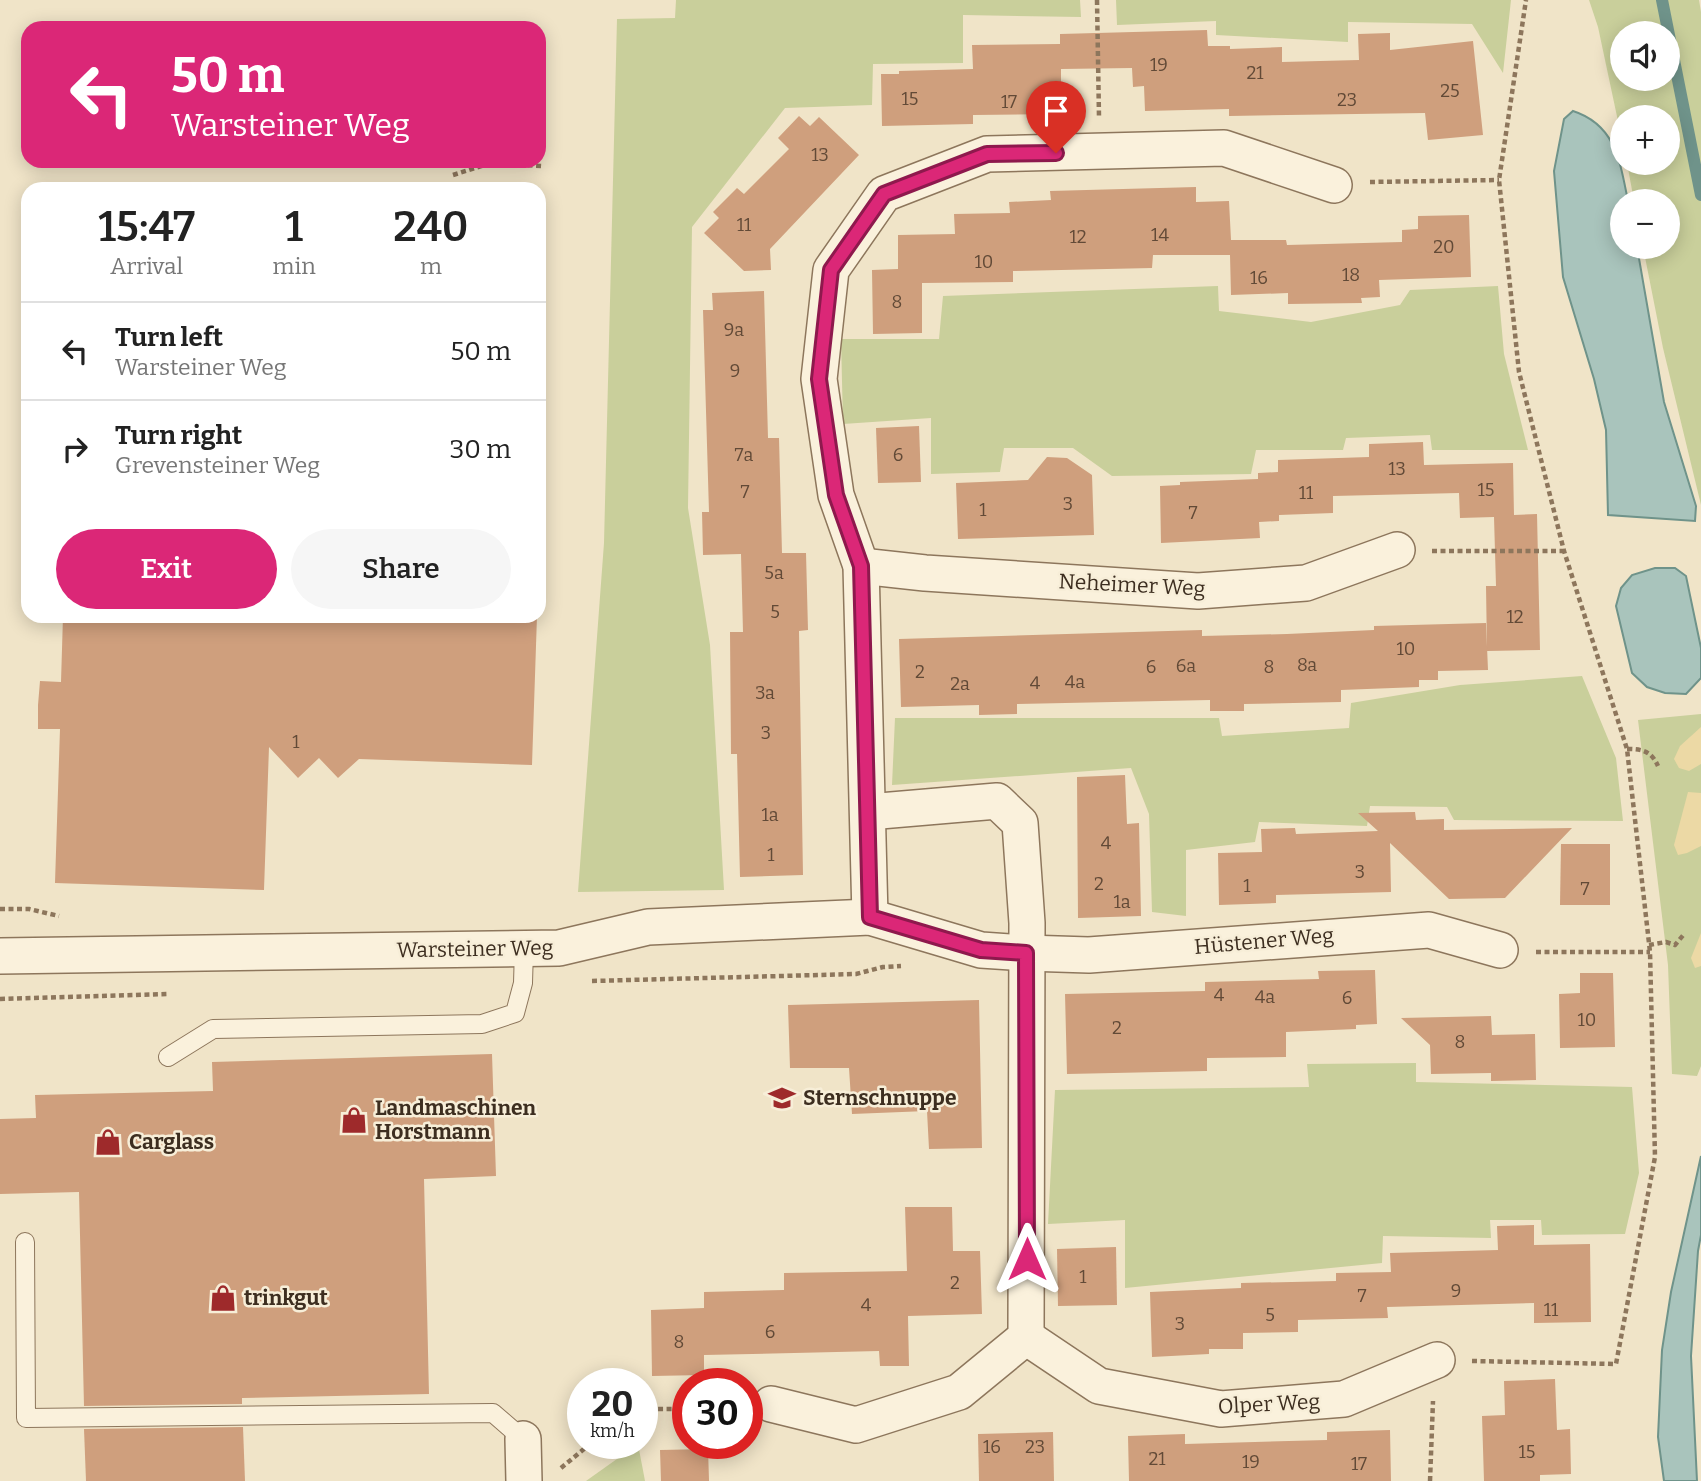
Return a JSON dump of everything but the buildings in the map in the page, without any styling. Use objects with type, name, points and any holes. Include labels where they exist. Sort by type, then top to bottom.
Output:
[{"type":"street","points":[[870,917],[861,566],[836,495],[819,379],[831,270],[884,194],[987,154],[1224,148],[1334,185]]},
{"type":"street","name":"Neheimer Weg","points":[[861,566],[1198,591],[1306,583],[1397,550]]},
{"type":"street","points":[[771,1404],[856,1425],[959,1392],[1026,1337],[1027,923],[1020,822],[998,801],[868,812]]},
{"type":"street","name":"Warsteiner Weg","points":[[0,956],[559,948],[648,927],[870,917],[981,950],[1026,953]]},
{"type":"street","name":"Hüstener Weg","points":[[1026,953],[1089,955],[1429,930],[1500,950]]},
{"type":"street","name":"Olper Weg","points":[[1026,1337],[1098,1386],[1220,1409],[1344,1399],[1437,1360]]},
{"type":"street","points":[[523,1438],[539,1477]]},
{"type":"lane","points":[[169,1057],[213,1029],[482,1024],[515,1013],[523,983],[524,949]]},
{"type":"lane","points":[[25,1242],[26,1419],[493,1413],[523,1438]]},
{"type":"path","points":[[1097,0],[1098,99],[1102,153]]},
{"type":"path","points":[[1430,1481],[1437,1360],[1616,1364],[1655,1157],[1650,952],[1626,749],[1564,551],[1519,372],[1499,180],[1526,0]]},
{"type":"path","points":[[453,175],[475,168]]},
{"type":"path","points":[[1334,185],[1378,181],[1499,180]]},
{"type":"path","points":[[1397,550],[1564,551]]},
{"type":"path","points":[[1626,749],[1642,749],[1653,754],[1658,766]]},
{"type":"path","points":[[1649,945],[1665,942],[1675,945],[1685,933]]},
{"type":"path","points":[[1500,950],[1650,952]]},
{"type":"path","points":[[539,1477],[567,1459]]},
{"type":"green space","points":[[676,0],[1080,0],[1081,17],[963,15],[963,63],[873,64],[872,105],[785,108],[692,227],[688,508],[710,645],[724,890],[578,892],[604,543],[617,19],[675,18]]},
{"type":"green space","points":[[1116,0],[1511,0],[1503,73],[1472,24],[1348,22],[1348,42],[1216,35],[1216,21],[1117,25]]},
{"type":"green space","points":[[1589,0],[1699,0],[1701,505],[1663,348],[1645,259],[1680,259],[1680,189],[1632,189],[1629,175],[1680,175],[1680,105],[1615,105],[1612,91],[1680,91],[1680,21],[1610,21],[1610,84],[1598,27]]},
{"type":"green space","points":[[1218,286],[1219,311],[1311,322],[1400,305],[1410,290],[1498,286],[1504,354],[1528,450],[1432,450],[1430,435],[1346,438],[1343,450],[1256,450],[1251,474],[1112,476],[1073,448],[1004,448],[1000,472],[931,474],[931,418],[843,424],[841,339],[939,339],[943,296]]},
{"type":"green space","points":[[1582,676],[1616,758],[1623,821],[1454,820],[1447,807],[1370,806],[1367,826],[1259,822],[1255,842],[1186,850],[1186,916],[1152,912],[1149,814],[1131,768],[892,785],[895,718],[1219,718],[1222,736],[1349,728],[1351,703],[1460,685]]},
{"type":"green space","points":[[1701,714],[1701,1066],[1697,1076],[1672,1074],[1668,965],[1638,720]]},
{"type":"green space","points":[[1416,1063],[1416,1082],[1632,1087],[1639,1173],[1625,1234],[1542,1235],[1541,1220],[1490,1220],[1491,1238],[1383,1236],[1382,1263],[1125,1288],[1125,1220],[1048,1224],[1055,1090],[1309,1087],[1307,1064]]},
{"type":"green space","points":[[617,1459],[641,1459],[645,1481],[586,1481]]},
{"type":"sand","points":[[1701,727],[1701,764],[1689,771],[1679,768],[1674,759],[1680,746]]},
{"type":"sand","points":[[1688,792],[1701,793],[1701,846],[1678,855],[1674,845]]},
{"type":"sand","points":[[1701,933],[1701,966],[1695,968],[1691,958]]},
{"type":"water","points":[[1573,111],[1599,125],[1610,140],[1610,175],[1623,175],[1626,189],[1610,189],[1610,259],[1639,259],[1664,402],[1696,506],[1695,521],[1608,515],[1606,430],[1594,379],[1563,277],[1554,171],[1564,119]]},
{"type":"water","points":[[1655,568],[1675,568],[1686,576],[1701,648],[1701,678],[1686,694],[1665,693],[1647,687],[1632,673],[1616,606],[1621,588],[1632,575]]},
{"type":"water","points":[[1701,1156],[1701,1235],[1691,1356],[1697,1481],[1664,1481],[1658,1437],[1662,1350],[1671,1292]]},
{"type":"waterway","points":[[1662,0],[1701,195]]},
{"type":"place","name":"Sternschnuppe","points":[[782,1098]]},
{"type":"place","name":"Landmaschinen Horstmann","points":[[354,1120]]},
{"type":"place","name":"Carglass","points":[[108,1142]]},
{"type":"place","name":"trinkgut","points":[[223,1298]]},
{"type":"route","points":[[1027,1259],[1026,953],[981,950],[870,917],[861,566],[836,495],[819,379],[831,270],[884,194],[987,154],[1056,153]]}]
